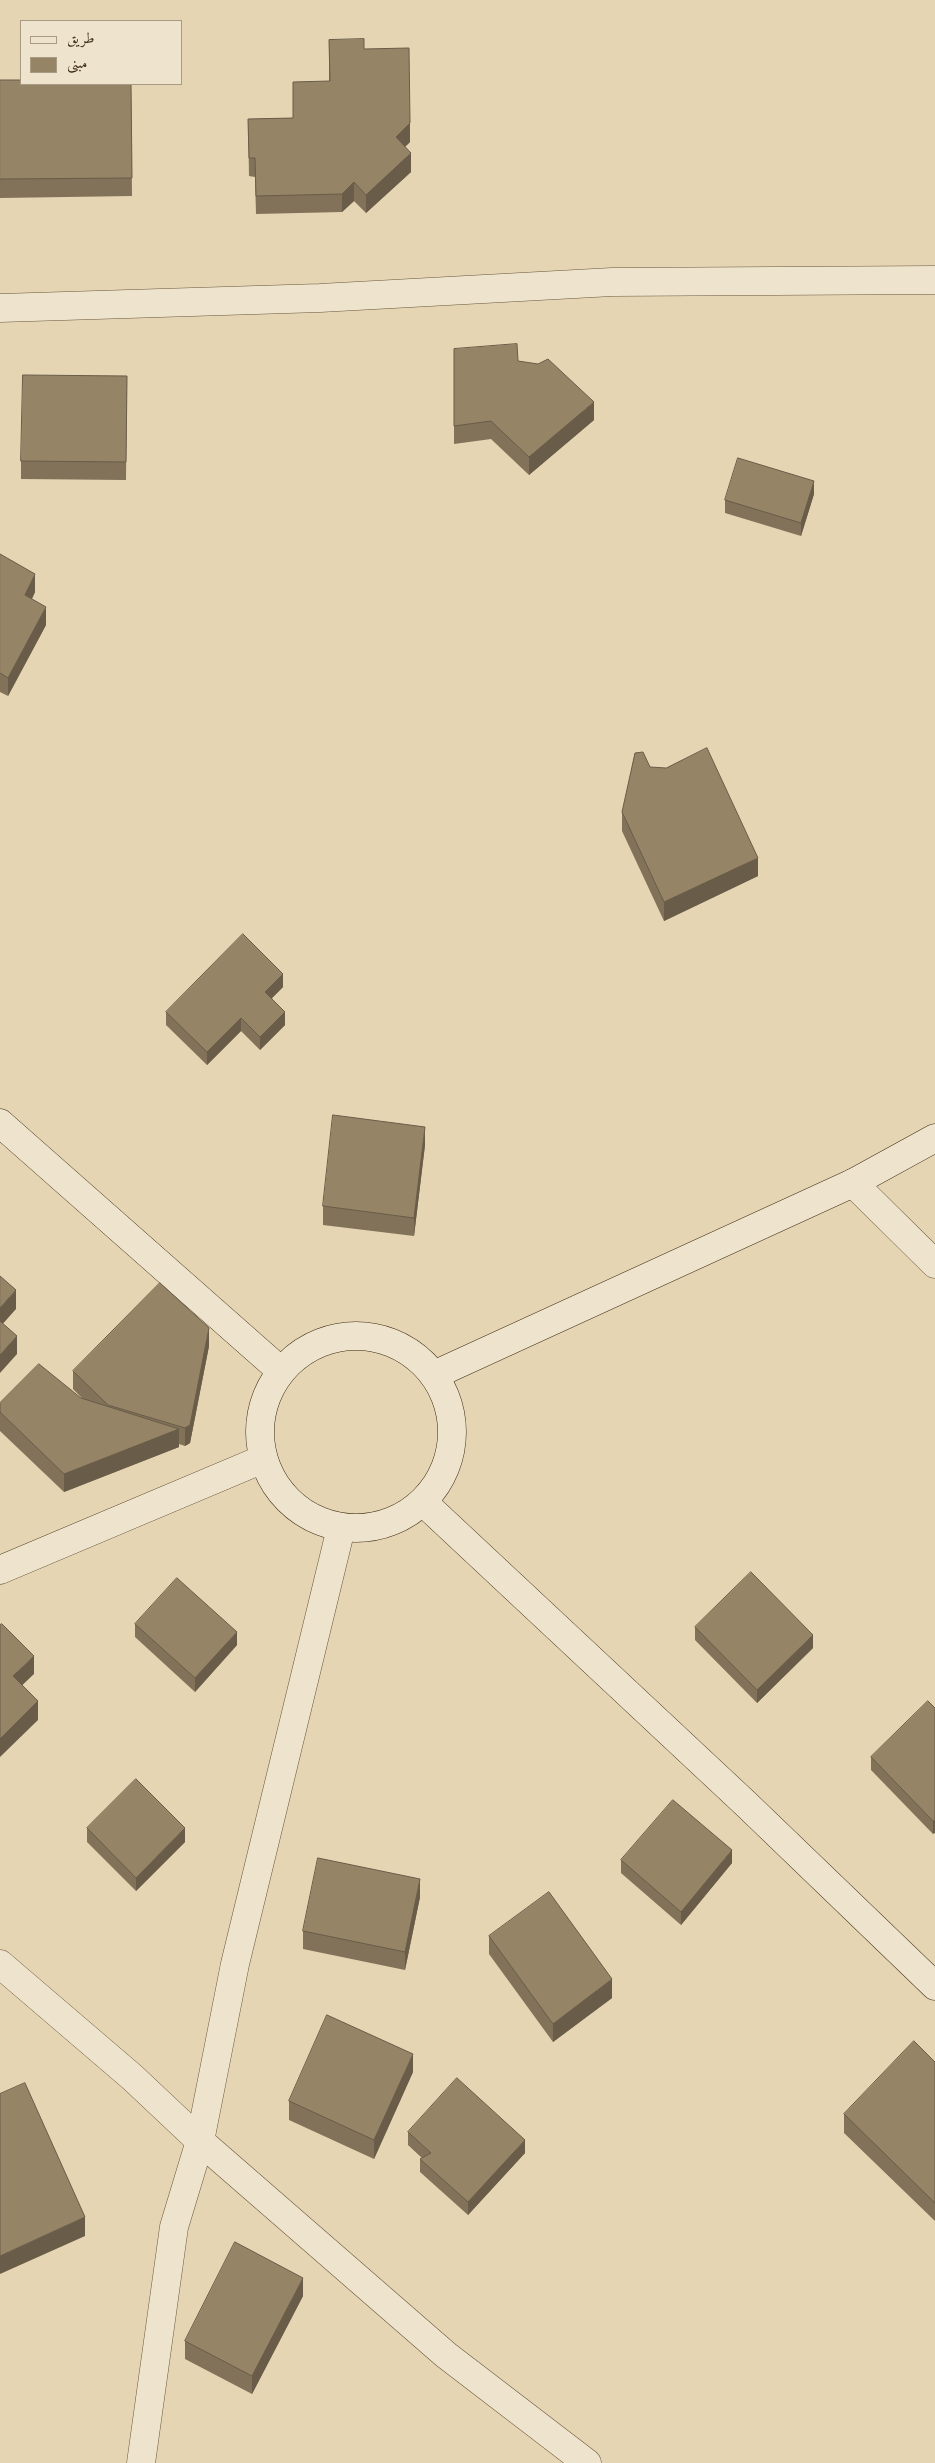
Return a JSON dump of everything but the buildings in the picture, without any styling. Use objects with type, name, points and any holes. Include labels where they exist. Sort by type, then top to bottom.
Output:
[{"type":"street","points":[[0,308],[320,298],[612,282],[935,280]]},
{"type":"street","points":[[0,1123],[281,1371]]},
{"type":"street","points":[[434,1375],[853,1183],[935,1138]]},
{"type":"street","points":[[853,1183],[935,1264]]},
{"type":"street","points":[[340,1336],[376,1337],[409,1350],[434,1375],[449,1406],[452,1441],[443,1474],[423,1502],[385,1525],[342,1528],[307,1516],[279,1492],[263,1459],[259,1428],[265,1398],[281,1371],[307,1348],[340,1336]]},
{"type":"street","points":[[0,1570],[263,1459]]},
{"type":"street","points":[[423,1502],[746,1804],[935,1986]]},
{"type":"street","points":[[141,2463],[174,2227],[200,2141],[238,1954],[342,1528]]},
{"type":"street","points":[[0,1964],[132,2077],[200,2141],[446,2355],[587,2463]]}]
